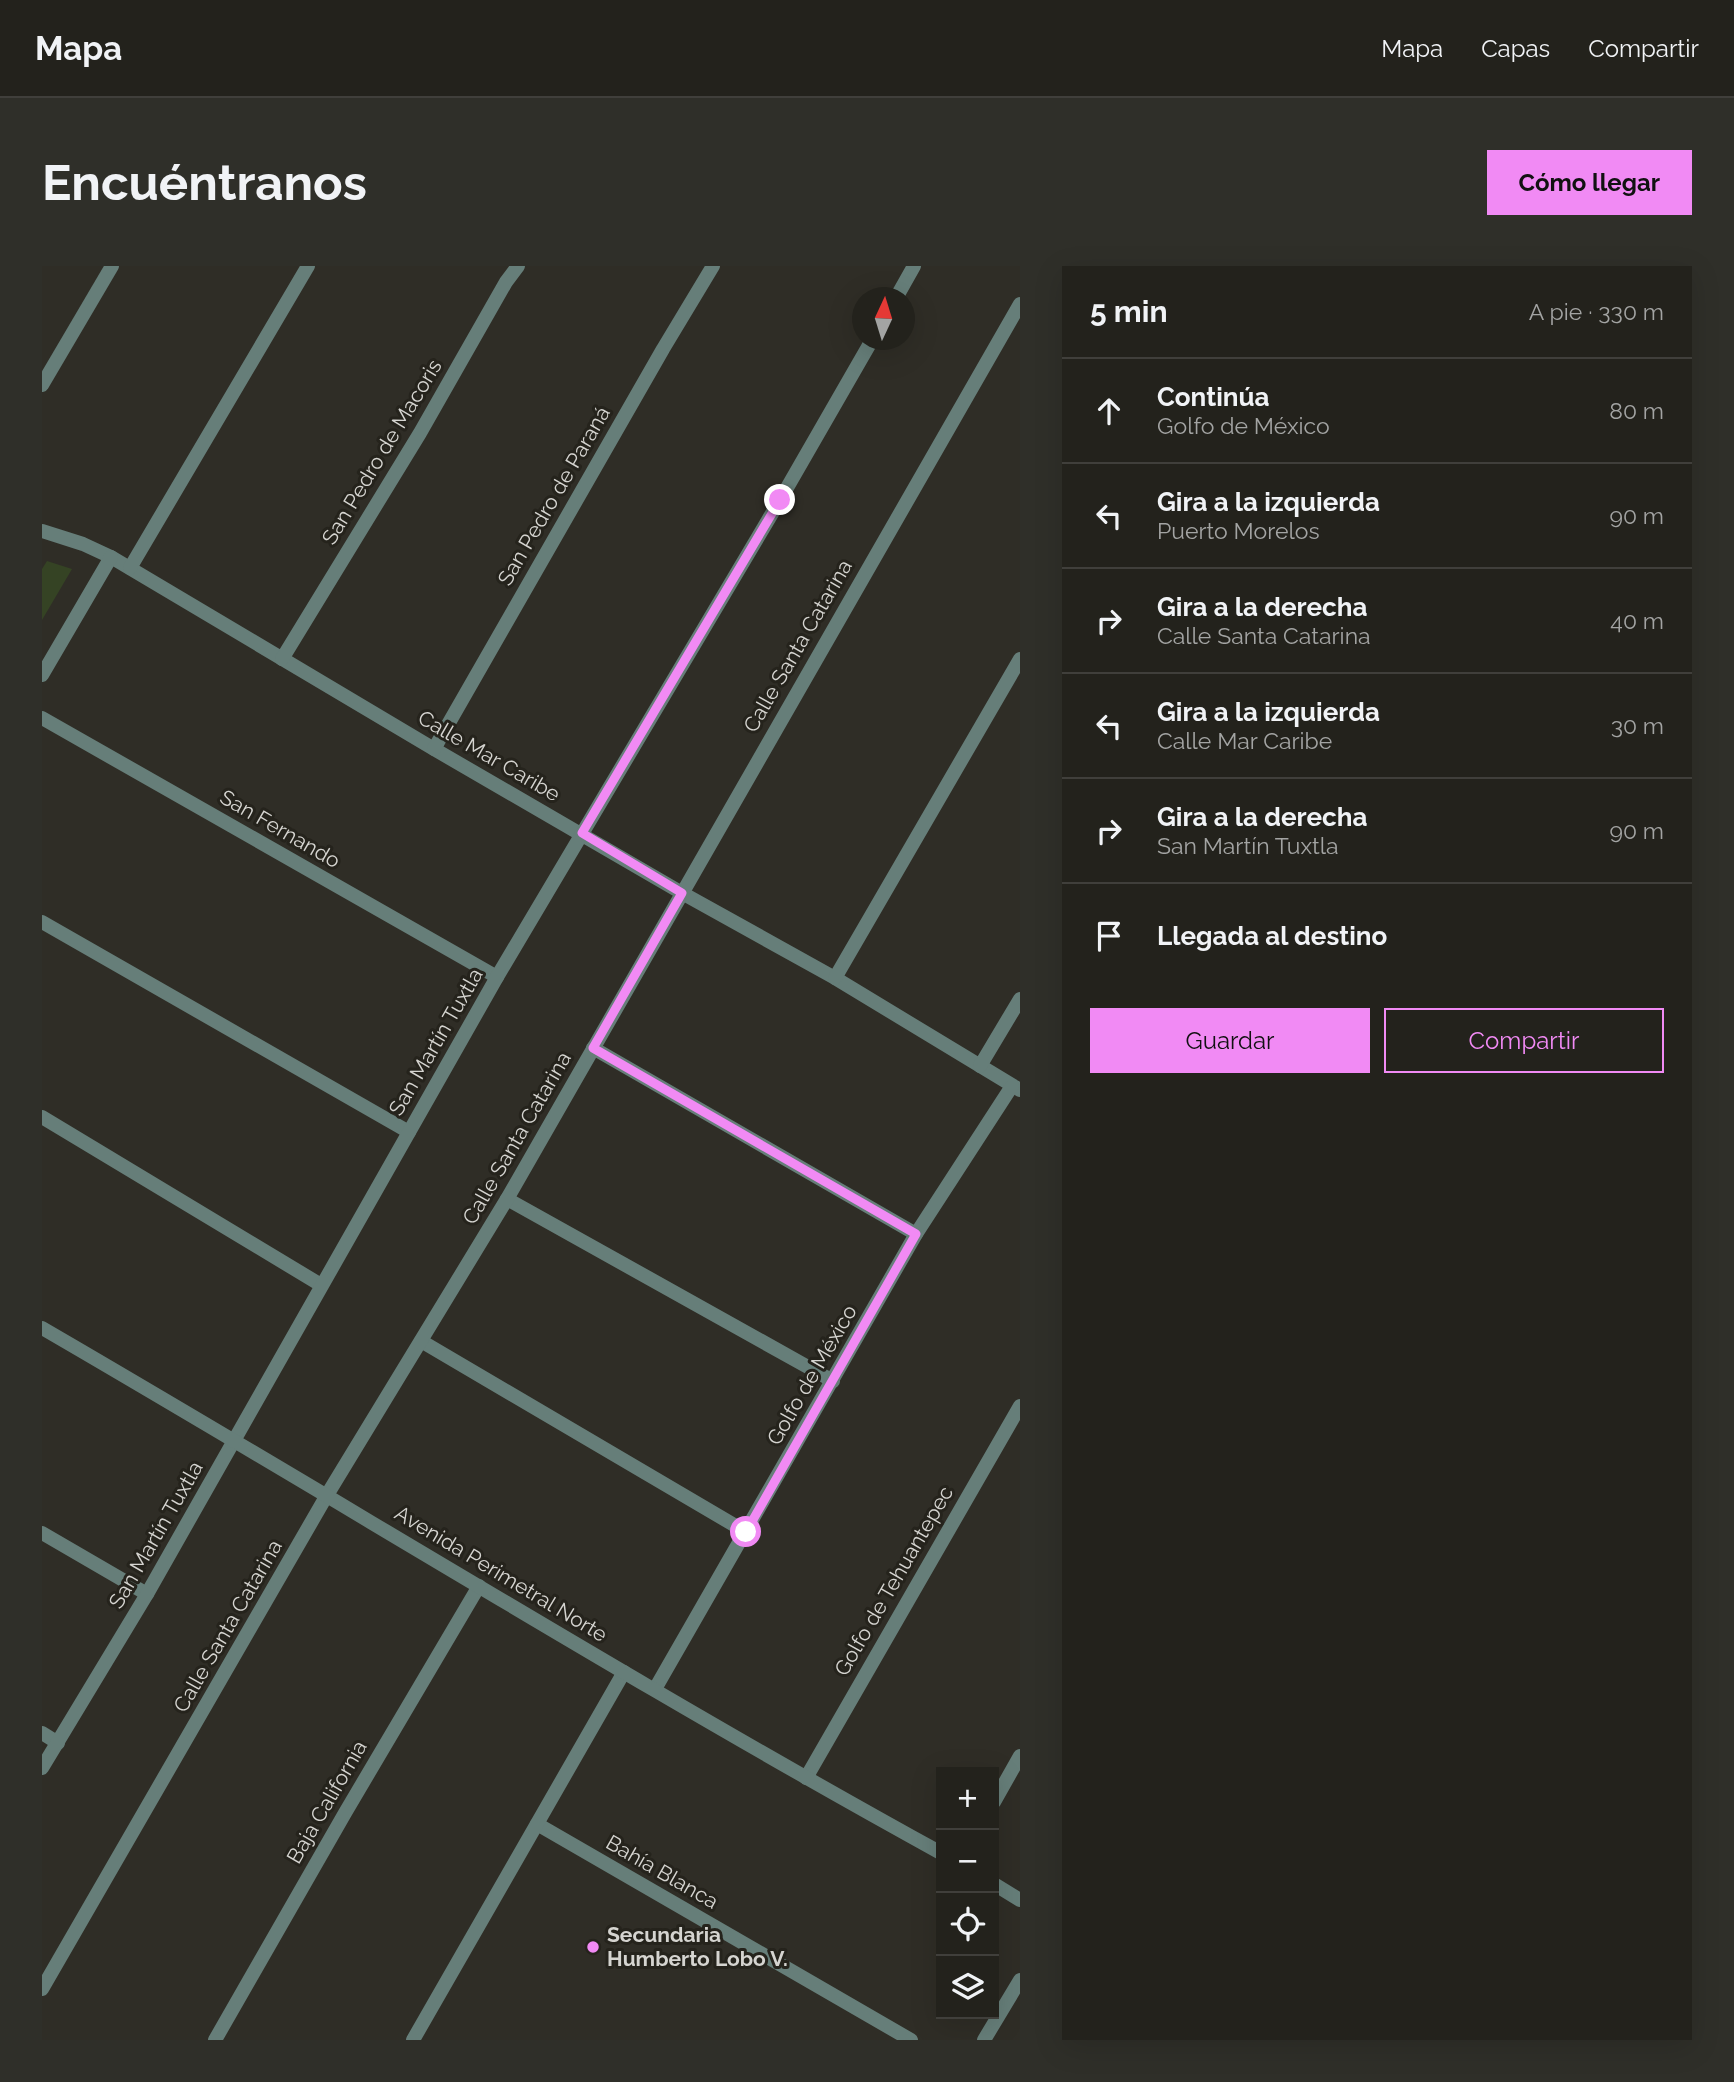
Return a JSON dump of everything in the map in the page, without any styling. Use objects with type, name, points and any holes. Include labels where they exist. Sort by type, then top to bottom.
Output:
[{"type":"street","points":[[42,384],[112,266]]},
{"type":"street","points":[[130,568],[308,266]]},
{"type":"street","name":"San Pedro de Macoris","points":[[282,659],[518,266]]},
{"type":"street","name":"San Pedro de Paraná","points":[[435,749],[713,266]]},
{"type":"street","points":[[902,287],[914,266]]},
{"type":"street","name":"Calle Santa Catarina","points":[[42,1989],[327,1496],[507,1199],[1020,304]]},
{"type":"street","name":"San Martín Tuxtla","points":[[42,1768],[147,1594],[497,977],[866,350]]},
{"type":"street","name":"Calle Mar Caribe","points":[[42,531],[111,556],[682,893],[835,978],[1016,1088]]},
{"type":"street","points":[[42,676],[111,556]]},
{"type":"street","points":[[835,978],[1020,659]]},
{"type":"street","name":"San Fernando","points":[[42,718],[497,977]]},
{"type":"street","points":[[42,922],[409,1132]]},
{"type":"street","points":[[981,1066],[1020,999]]},
{"type":"street","points":[[593,1048],[916,1234]]},
{"type":"street","name":"Golfo de México","points":[[655,1689],[916,1234],[1016,1088]]},
{"type":"street","points":[[42,1118],[321,1285]]},
{"type":"street","points":[[507,1199],[833,1381]]},
{"type":"street","name":"Avenida Perimetral Norte","points":[[42,1328],[235,1439],[624,1672],[936,1850]]},
{"type":"street","points":[[421,1341],[746,1532]]},
{"type":"street","name":"Golfo de Tehuantepec","points":[[806,1778],[1020,1406]]},
{"type":"street","points":[[42,1533],[147,1594]]},
{"type":"street","name":"Baja California","points":[[215,2040],[345,1812],[479,1586]]},
{"type":"street","points":[[412,2040],[624,1672]]},
{"type":"street","points":[[42,1733],[58,1743]]},
{"type":"street","points":[[999,1793],[1020,1756]]},
{"type":"street","name":"Bahía Blanca","points":[[537,1824],[911,2040]]},
{"type":"street","points":[[999,1887],[1020,1900]]},
{"type":"street","points":[[984,2040],[1020,1980]]},
{"type":"green space","points":[[47,561],[72,569],[42,620],[42,569]]},
{"type":"place","name":"Secundaria Humberto Lobo V.","points":[[593,1947]]},
{"type":"route","points":[[746,1532],[916,1234],[593,1048],[682,893],[582,833],[780,500]]}]
